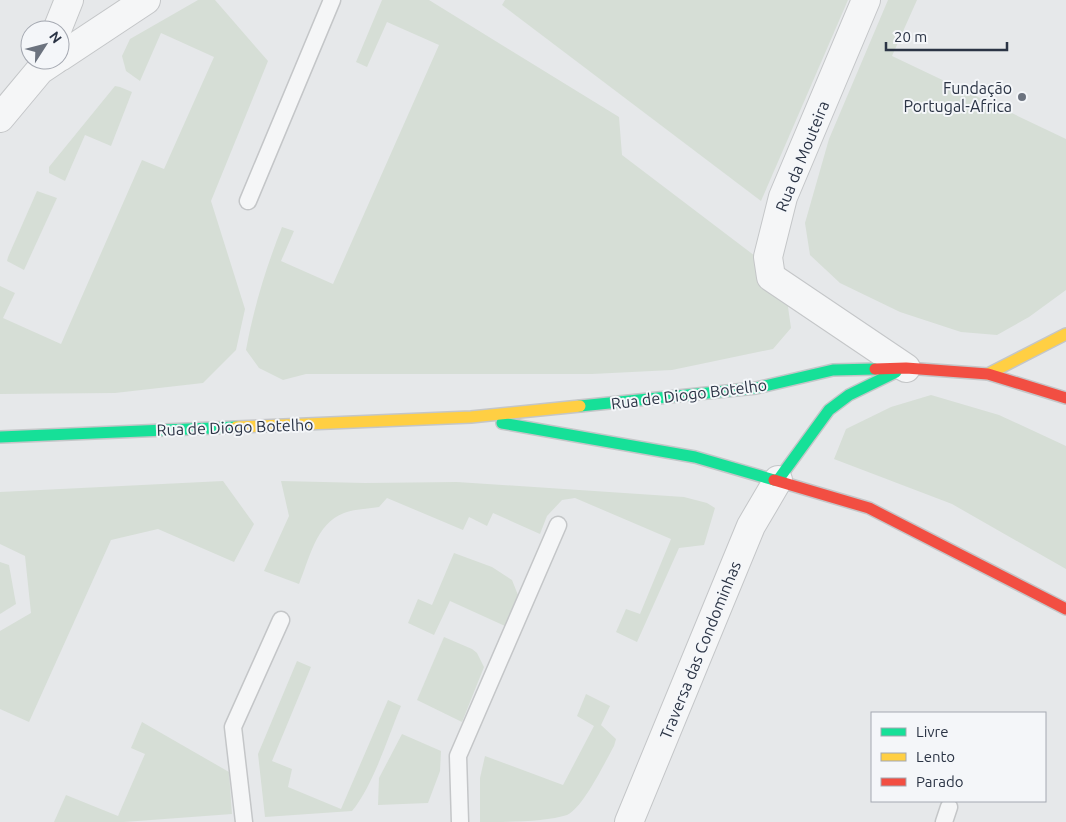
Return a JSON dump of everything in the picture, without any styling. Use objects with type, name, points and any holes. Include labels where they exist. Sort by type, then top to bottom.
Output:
[{"type":"main road","points":[[988,374],[1066,334]]},
{"type":"main road","name":"Rua de Diogo Botelho","points":[[778,480],[830,410],[849,395],[906,368]]},
{"type":"main road","name":"Rua de Diogo Botelho","points":[[0,437],[471,418],[756,388],[833,370],[906,368],[988,374],[1066,398]]},
{"type":"main road","name":"Rua de Diogo Botelho","points":[[471,418],[695,457],[869,508],[1066,609]]},
{"type":"street","points":[[61,20],[70,0]]},
{"type":"street","points":[[70,49],[146,0]]},
{"type":"street","name":"Rua da Mouteira","points":[[866,0],[783,197],[768,257],[771,277],[906,368]]},
{"type":"street","points":[[0,118],[43,70]]},
{"type":"street","name":"Traversa das Condominhas","points":[[629,822],[751,526],[778,480]]},
{"type":"lane","points":[[248,201],[332,0]]},
{"type":"lane","points":[[460,822],[458,756],[558,525]]},
{"type":"lane","points":[[244,822],[234,727],[281,620]]},
{"type":"shaded area","points":[[198,0],[215,0],[268,61],[211,201],[245,309],[236,350],[203,383],[115,393],[0,394],[0,286],[15,293],[3,318],[61,344],[142,160],[164,169],[214,57],[161,33],[140,81],[126,71],[122,56],[130,39]]},
{"type":"shaded area","points":[[382,0],[429,0],[619,117],[622,155],[755,256],[787,300],[791,328],[773,349],[672,370],[592,374],[306,374],[283,380],[259,368],[246,350],[261,287],[282,227],[294,231],[281,261],[333,284],[439,45],[387,22],[367,67],[356,62]]},
{"type":"shaded area","points":[[505,0],[848,0],[761,201],[502,5]]},
{"type":"shaded area","points":[[888,0],[917,0],[892,56],[1066,139],[1066,290],[1029,317],[997,335],[961,332],[900,312],[840,283],[810,255],[805,223],[829,139]]},
{"type":"shaded area","points":[[115,86],[132,92],[111,146],[85,135],[65,181],[49,173],[49,167]]},
{"type":"shaded area","points":[[37,191],[57,198],[24,270],[7,261]]},
{"type":"shaded area","points":[[931,395],[999,415],[1066,446],[1066,569],[952,504],[834,459],[846,429],[891,407]]},
{"type":"shaded area","points":[[223,481],[254,524],[234,562],[158,529],[111,540],[29,722],[0,709],[0,631],[31,613],[25,556],[0,544],[0,492]]},
{"type":"shaded area","points":[[281,481],[365,483],[457,482],[684,497],[707,503],[715,508],[704,545],[679,548],[637,642],[616,632],[626,609],[640,614],[671,539],[575,498],[562,500],[547,516],[540,534],[493,513],[487,526],[469,517],[463,530],[387,498],[379,507],[344,513],[334,518],[315,543],[299,584],[264,571],[289,516]]},
{"type":"shaded area","points":[[454,553],[492,567],[512,580],[518,595],[505,626],[450,601],[434,635],[408,623],[418,599],[432,605]]},
{"type":"shaded area","points":[[0,562],[9,565],[16,604],[0,614]]},
{"type":"shaded area","points":[[444,637],[472,649],[477,653],[484,667],[462,722],[417,700]]},
{"type":"shaded area","points":[[297,661],[311,667],[272,761],[292,769],[288,787],[341,809],[388,700],[401,706],[367,788],[352,811],[265,817],[258,754]]},
{"type":"shaded area","points":[[586,694],[610,706],[601,725],[616,739],[614,746],[580,804],[567,815],[548,819],[480,822],[480,778],[485,756],[563,785],[594,726],[577,716]]},
{"type":"shaded area","points":[[142,722],[229,772],[232,814],[124,822],[54,822],[66,795],[118,816],[145,754],[131,748]]},
{"type":"shaded area","points":[[402,734],[441,751],[440,771],[428,803],[378,805],[379,778]]},
{"type":"traffic: fast","points":[[580,406],[756,388],[833,370],[875,369]]},
{"type":"traffic: fast","points":[[778,480],[829,410],[849,395],[896,372]]},
{"type":"traffic: fast","points":[[502,423],[695,457],[774,480]]},
{"type":"traffic: fast","points":[[0,437],[236,427]]},
{"type":"traffic: slow","points":[[988,374],[1066,334]]},
{"type":"traffic: slow","points":[[236,427],[471,417],[580,406]]},
{"type":"traffic: jam","points":[[875,369],[906,368],[988,374],[1066,398]]},
{"type":"traffic: jam","points":[[774,480],[869,508],[1066,609]]},
{"type":"place","name":"Fundação Portugal-Africa","points":[[1022,97]]}]
